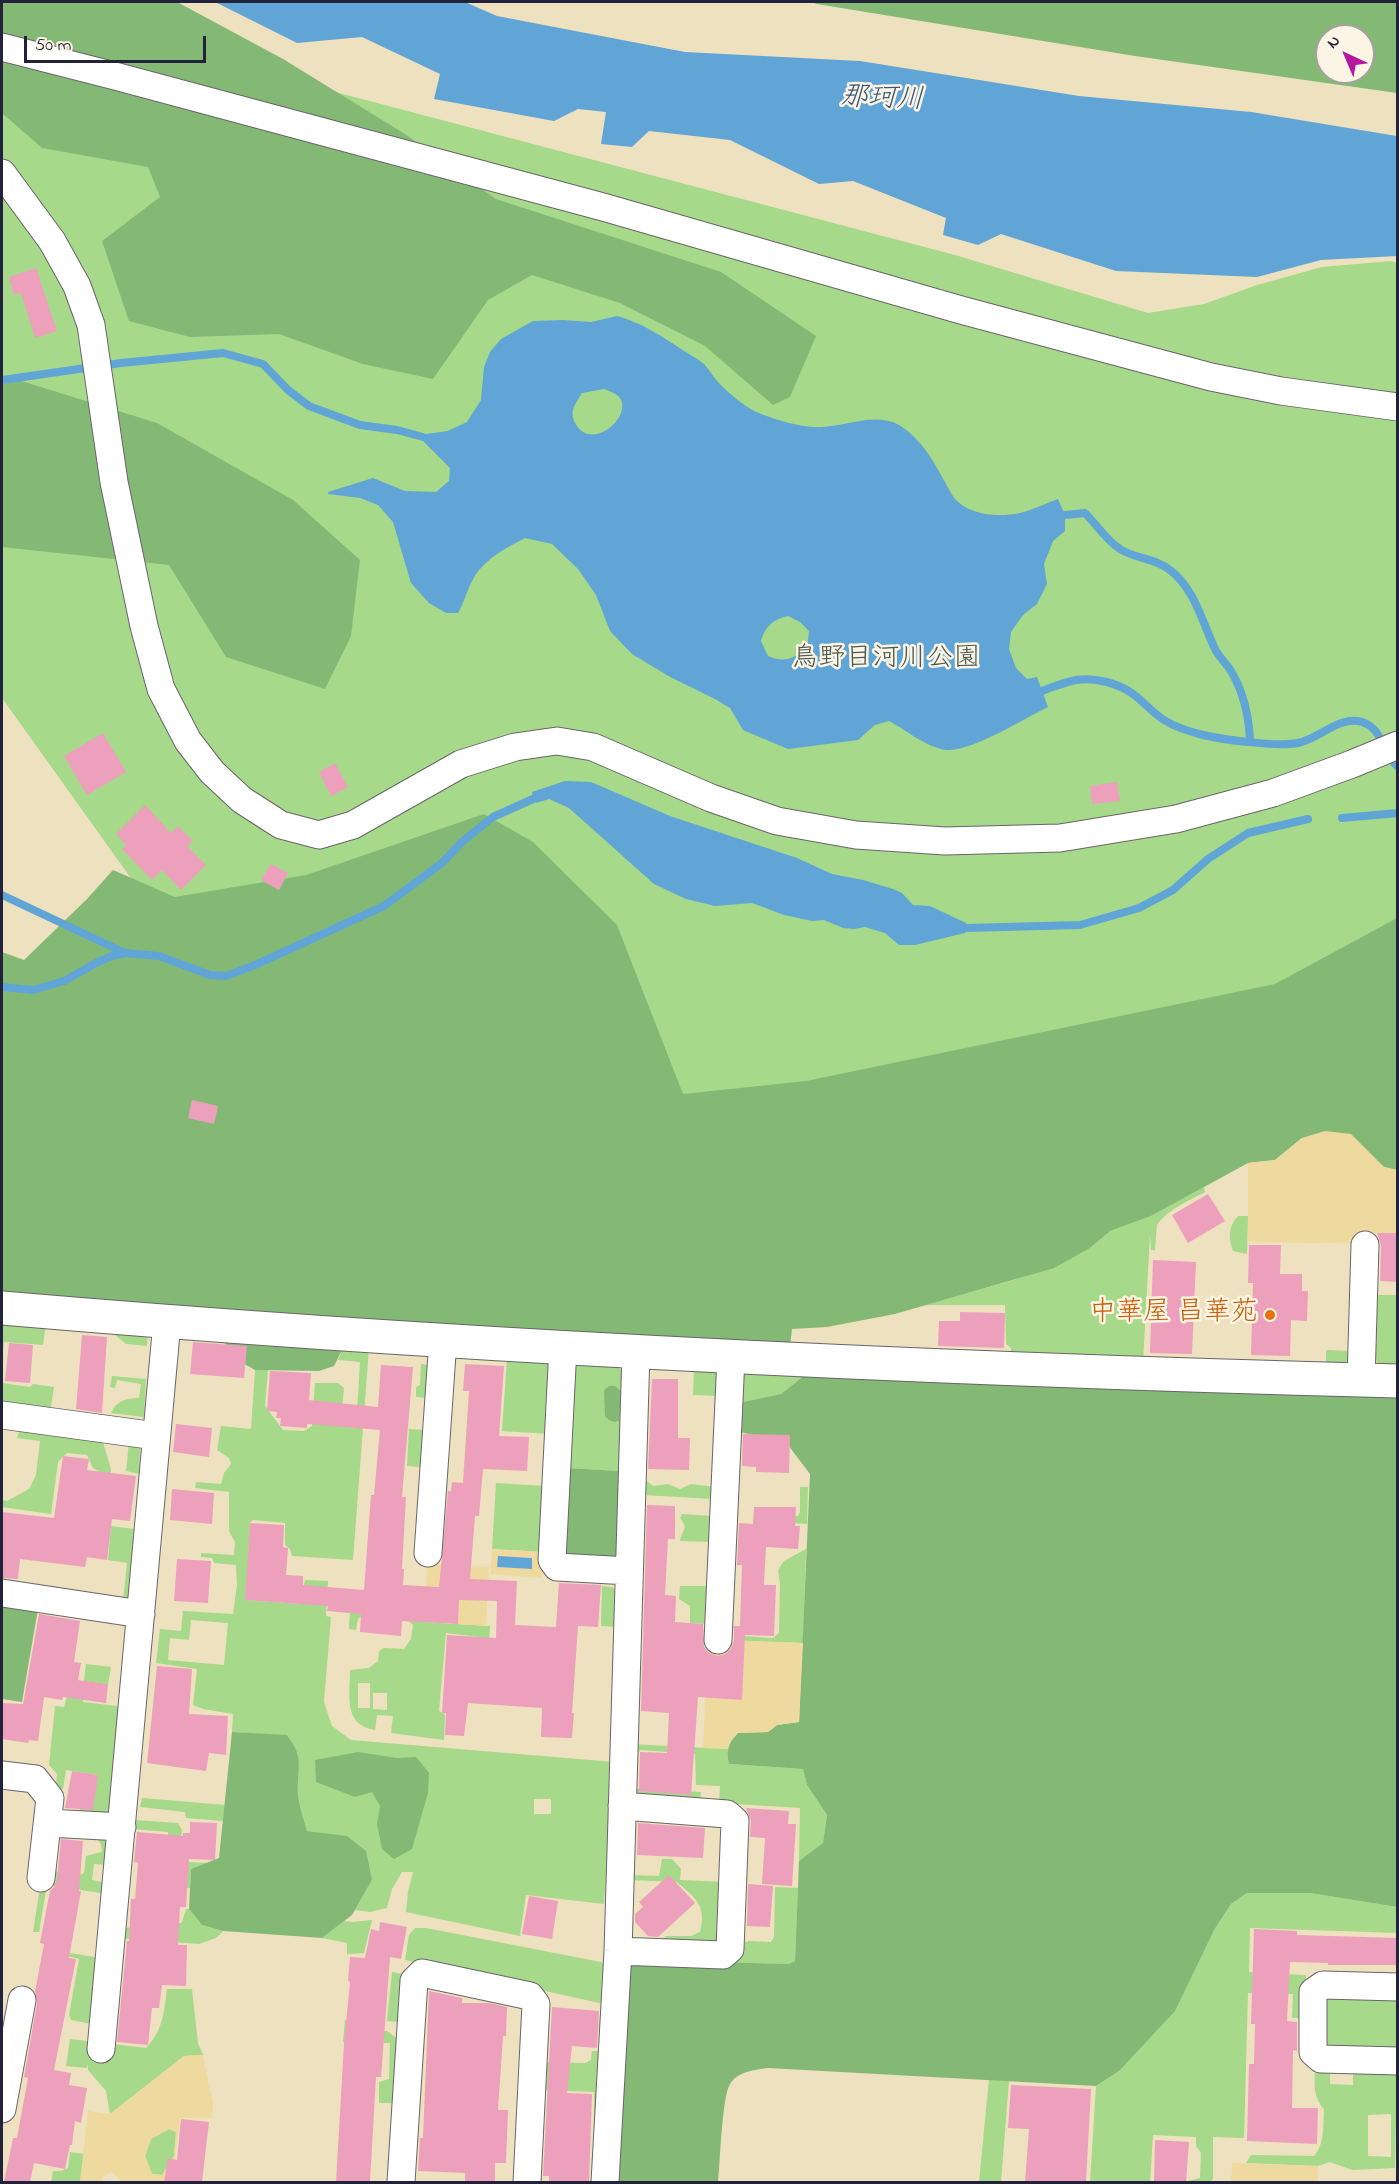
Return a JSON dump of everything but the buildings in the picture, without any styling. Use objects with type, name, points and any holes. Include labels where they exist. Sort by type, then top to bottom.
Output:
[{"type":"street","points":[[2,47],[603,207],[961,310],[1211,377],[1281,391],[1398,407]]},
{"type":"street","points":[[2,173],[52,241],[77,286],[91,325],[96,346],[114,482],[144,626],[160,689],[188,741],[212,772],[242,801],[281,825],[319,835],[341,829],[462,764],[515,747],[557,741],[593,747],[711,798],[777,820],[856,835],[945,841],[1060,838],[1176,819],[1273,793],[1398,745]]},
{"type":"street","points":[[1361,1380],[1365,1245]]},
{"type":"street","points":[[2,1308],[167,1322],[731,1357],[1398,1381]]},
{"type":"street","points":[[100,2049],[167,1322]]},
{"type":"street","points":[[428,1553],[443,1340]]},
{"type":"street","points":[[563,1347],[552,1560],[557,1567],[629,1571]]},
{"type":"street","points":[[605,2182],[618,1951],[636,1352]]},
{"type":"street","points":[[718,1640],[731,1357]]},
{"type":"street","points":[[2,1415],[156,1436]]},
{"type":"street","points":[[2,1593],[141,1614]]},
{"type":"street","points":[[2,1774],[34,1779],[50,1798],[41,1878]]},
{"type":"street","points":[[618,1951],[723,1955],[730,1948],[735,1821],[727,1815],[622,1806]]},
{"type":"street","points":[[48,1823],[122,1827]]},
{"type":"street","points":[[401,2182],[414,1981],[422,1974],[530,1996],[536,2004],[527,2182]]},
{"type":"street","points":[[1398,1987],[1323,1986],[1313,1992],[1313,2052],[1321,2059],[1398,2061]]},
{"type":"street","points":[[2,2109],[22,2000]]},
{"type":"green space","name":"鳥野目河川公園","points":[[2,2],[103,2],[339,93],[955,255],[1148,313],[1204,304],[1257,285],[1322,267],[1391,261],[1397,263],[1397,951],[1268,1003],[678,1103],[308,889],[153,909],[2,698]]},
{"type":"green space","points":[[2,2],[179,3],[283,59],[405,134],[496,199],[721,272],[816,336],[790,397],[773,405],[705,346],[620,303],[532,275],[488,300],[433,379],[363,364],[279,334],[190,337],[129,321],[102,241],[160,197],[148,167],[42,148],[2,113]]},
{"type":"green space","points":[[811,2],[1397,2],[1397,93],[1333,84],[1375,84],[1375,24],[1315,24],[1315,81],[1135,56]]},
{"type":"green space","points":[[2,375],[157,423],[293,500],[360,560],[351,636],[325,689],[226,657],[169,565],[2,547]]},
{"type":"green space","points":[[484,814],[533,842],[617,925],[683,1094],[806,1081],[1275,984],[1397,918],[1397,1170],[1302,1138],[1275,1160],[1248,1163],[1151,1216],[1110,1231],[1090,1248],[1054,1268],[895,1314],[827,1327],[792,1329],[790,1346],[345,1344],[334,1366],[319,1371],[255,1370],[241,1362],[218,1335],[2,1302],[2,952],[24,960],[87,899],[113,870],[175,897],[306,875]]},
{"type":"green space","points":[[1204,1187],[1205,1192],[1173,1210],[1157,1225],[1155,1250],[1151,1250],[1150,1235],[1143,1362],[1010,1358],[1011,1348],[1006,1344],[1005,1305],[925,1305],[1014,1280],[1090,1248],[1109,1231],[1151,1216]]},
{"type":"green space","points":[[1238,1216],[1248,1216],[1247,1254],[1233,1251],[1230,1242],[1231,1228]]},
{"type":"green space","points":[[1373,1295],[1397,1295],[1397,1367],[1381,1367],[1371,1354]]},
{"type":"green space","points":[[2,1319],[46,1323],[43,1345],[4,1342],[2,1356]]},
{"type":"green space","points":[[110,1331],[148,1333],[147,1346],[126,1344]]},
{"type":"green space","points":[[345,1344],[369,1348],[353,1560],[292,1556],[290,1549],[285,1545],[285,1523],[253,1520],[250,1523],[246,1600],[301,1604],[305,1580],[328,1581],[326,1616],[331,1617],[324,1702],[332,1726],[351,1740],[614,1762],[604,1904],[526,1895],[520,1936],[406,1912],[413,1872],[402,1872],[392,1889],[387,1908],[370,1912],[355,1910],[372,1880],[342,1836],[307,1831],[300,1808],[298,1758],[288,1736],[232,1732],[233,1714],[193,1705],[197,1669],[156,1663],[160,1629],[181,1631],[183,1611],[233,1614],[237,1585],[236,1565],[214,1563],[212,1558],[201,1557],[201,1553],[234,1555],[235,1542],[229,1531],[229,1492],[195,1488],[196,1482],[221,1484],[224,1473],[231,1464],[229,1458],[217,1450],[221,1426],[251,1429],[255,1370],[268,1370],[265,1406],[283,1430],[304,1431],[312,1426],[315,1383],[338,1383],[344,1388],[340,1426],[356,1428],[360,1362],[338,1360]],"holes":[[[191,1620],[228,1623],[224,1665],[168,1660],[170,1638],[189,1640]],[[534,1799],[551,1799],[551,1814],[534,1814]]]},
{"type":"green space","points":[[1326,1350],[1352,1351],[1352,1356],[1341,1366],[1326,1366]]},
{"type":"green space","points":[[507,1359],[547,1361],[552,1368],[549,1434],[502,1431]]},
{"type":"green space","points":[[578,1361],[614,1362],[623,1373],[619,1471],[567,1468],[570,1371]]},
{"type":"green space","points":[[421,1364],[431,1365],[429,1398],[416,1397],[416,1387],[420,1385]]},
{"type":"green space","points":[[694,1367],[713,1369],[719,1377],[718,1396],[693,1395]]},
{"type":"green space","points":[[747,1370],[811,1370],[781,1394],[738,1403],[739,1377]]},
{"type":"green space","points":[[811,1370],[1397,1388],[1397,1907],[1310,1893],[1247,1893],[1231,1904],[1214,1930],[1175,2011],[1119,2071],[1096,2086],[768,2068],[752,2071],[737,2076],[727,2091],[718,2182],[617,2182],[630,1964],[639,1960],[789,1964],[795,1961],[799,1861],[823,1843],[827,1815],[807,1785],[803,1769],[729,1764],[728,1755],[730,1744],[738,1733],[768,1732],[777,1725],[799,1722],[810,1474],[785,1441],[739,1432],[738,1403],[781,1394]]},
{"type":"green space","points":[[112,1376],[146,1379],[144,1417],[111,1413],[122,1401],[139,1398],[141,1384],[117,1380],[115,1388],[110,1387]]},
{"type":"green space","points":[[2,1383],[30,1387],[33,1384],[54,1387],[50,1413],[2,1407]]},
{"type":"green space","points":[[609,1386],[615,1386],[621,1391],[619,1421],[617,1422],[605,1416],[604,1390]]},
{"type":"green space","points":[[20,1429],[103,1442],[111,1469],[105,1513],[100,1472],[93,1468],[87,1455],[67,1453],[58,1462],[51,1514],[2,1507],[2,1500],[7,1501],[29,1489],[36,1475],[40,1441],[17,1438]]},
{"type":"green space","points":[[409,1429],[423,1430],[420,1467],[407,1466]]},
{"type":"green space","points":[[129,1442],[135,1442],[140,1448],[139,1474],[126,1471]]},
{"type":"green space","points":[[567,1468],[619,1471],[618,1554],[611,1562],[571,1559],[563,1552]]},
{"type":"green space","points":[[643,1478],[653,1486],[668,1484],[680,1489],[691,1484],[715,1487],[713,1499],[643,1495]]},
{"type":"green space","points":[[496,1483],[546,1486],[543,1552],[492,1549]]},
{"type":"green space","points":[[800,1487],[808,1487],[807,1524],[756,1521],[759,1517],[798,1516]]},
{"type":"green space","points":[[682,1514],[713,1516],[712,1542],[680,1541],[684,1527],[680,1518]]},
{"type":"green space","points":[[111,1526],[134,1529],[130,1599],[123,1602],[127,1563],[108,1560]]},
{"type":"green space","points":[[806,1549],[803,1643],[740,1641],[741,1636],[773,1638],[779,1633],[778,1570],[784,1561]]},
{"type":"green space","points":[[602,1586],[612,1587],[617,1592],[617,1627],[601,1626]]},
{"type":"green space","points":[[680,1586],[709,1586],[708,1624],[690,1623],[690,1606],[679,1599]]},
{"type":"green space","points":[[2,1603],[38,1609],[22,1702],[2,1699]]},
{"type":"green space","points":[[350,1606],[425,1613],[424,1622],[490,1626],[488,1657],[479,1637],[446,1633],[439,1711],[445,1714],[444,1740],[391,1733],[393,1716],[377,1715],[375,1730],[358,1722],[350,1708],[350,1670],[369,1668],[378,1661],[379,1651],[384,1648],[404,1649],[411,1639],[413,1625],[407,1619],[364,1614],[358,1619],[356,1630],[349,1629]],"holes":[[[358,1683],[370,1683],[370,1708],[358,1708]],[[373,1693],[387,1693],[387,1710],[373,1709]]]},
{"type":"green space","points":[[86,1664],[111,1667],[108,1684],[84,1681]]},
{"type":"green space","points":[[70,1684],[83,1686],[83,1702],[125,1707],[112,1809],[107,1818],[54,1809],[57,1774],[49,1765],[55,1706],[64,1707]],"holes":[[[66,1770],[98,1775],[81,1803],[79,1812],[56,1809],[59,1789],[63,1789]]]},
{"type":"green space","points":[[232,1732],[287,1735],[298,1757],[298,1794],[307,1831],[347,1836],[366,1851],[372,1880],[352,1915],[322,1938],[223,1931],[202,1925],[189,1909],[191,1869],[219,1858]]},
{"type":"green space","points":[[630,1744],[728,1749],[729,1764],[803,1769],[807,1785],[827,1815],[823,1844],[799,1861],[800,1808],[719,1803],[720,1786],[696,1785],[695,1754],[640,1750],[635,1763],[634,1780],[637,1789],[701,1792],[700,1803],[635,1800]]},
{"type":"green space","points":[[358,1752],[397,1758],[416,1757],[429,1773],[428,1793],[412,1849],[394,1859],[382,1849],[377,1824],[380,1806],[372,1792],[355,1797],[316,1782],[315,1760]]},
{"type":"green space","points":[[142,1798],[225,1805],[223,1821],[186,1818],[185,1812],[140,1807]]},
{"type":"green space","points":[[134,1820],[178,1823],[182,1830],[179,1855],[186,1862],[210,1863],[191,1869],[190,1888],[164,1885],[168,1832],[132,1829]]},
{"type":"green space","points":[[106,1832],[110,1865],[94,1864],[92,1880],[107,1883],[107,1894],[47,1885],[54,1867],[58,1873],[79,1875],[84,1873],[86,1856],[102,1852],[97,1837]]},
{"type":"green space","points":[[662,1859],[672,1859],[681,1869],[680,1880],[725,1882],[724,1938],[716,1947],[659,1945],[666,1936],[691,1936],[700,1932],[702,1923],[698,1903],[677,1882],[630,1880],[630,1875],[659,1876]]},
{"type":"green space","points":[[775,1887],[798,1888],[795,1961],[789,1964],[731,1963],[740,1944],[749,1941],[771,1942],[774,1937]]},
{"type":"green space","points":[[40,1888],[46,1890],[39,1932],[33,1932]]},
{"type":"green space","points":[[1247,1893],[1310,1893],[1397,1907],[1397,1933],[1250,1928],[1249,1972],[1306,1975],[1306,2018],[1292,2018],[1293,1994],[1248,1993],[1244,2138],[1213,2137],[1213,2179],[1210,2182],[1184,2182],[1200,2178],[1201,2153],[1196,2146],[1196,2137],[1153,2135],[1150,2182],[1090,2182],[1096,2086],[1119,2071],[1231,1904]]},
{"type":"green space","points":[[186,1909],[189,1909],[202,1925],[223,1931],[216,1938],[199,1944],[118,1938],[121,1928],[175,1926],[182,1922]]},
{"type":"green space","points":[[372,1920],[364,1953],[347,1954],[347,1943],[322,1938],[344,1921]]},
{"type":"green space","points":[[415,1928],[426,1928],[601,1962],[607,1969],[604,2004],[405,1960],[409,1935]]},
{"type":"green space","points":[[65,1952],[99,1958],[96,2025],[71,2020],[69,2015],[79,1959],[64,1955]]},
{"type":"green space","points":[[392,1972],[403,1974],[398,2022],[387,2021]]},
{"type":"green space","points":[[167,1989],[192,1989],[198,2043],[203,2055],[184,2056],[110,2114],[106,2091],[88,2070],[88,2064],[87,2068],[66,2066],[70,2039],[146,2048],[159,2028],[164,2013]]},
{"type":"green space","points":[[1330,1993],[1397,1994],[1397,2052],[1327,2050],[1320,2044],[1320,2000]]},
{"type":"green space","points":[[345,2020],[370,2030],[387,2031],[399,2040],[397,2103],[379,2103],[379,2082],[389,2079],[390,2043],[343,2042]]},
{"type":"green space","points":[[592,2051],[602,2051],[599,2139],[594,2138],[594,2092],[543,2090],[544,2062],[585,2063],[591,2060]]},
{"type":"green space","points":[[1315,2066],[1330,2068],[1330,2084],[1353,2085],[1353,2068],[1392,2070],[1397,2076],[1395,2168],[1352,2170],[1330,2162],[1318,2166],[1246,2163],[1251,2155],[1314,2156],[1318,2151],[1322,2140],[1324,2109],[1316,2094]],"holes":[[[1391,2114],[1391,2157],[1368,2156],[1368,2115]]]},
{"type":"green space","points":[[989,2079],[1009,2081],[1001,2182],[979,2182]]},
{"type":"green space","points":[[169,2129],[176,2132],[174,2156],[162,2175],[152,2174],[145,2156],[151,2139]]},
{"type":"green space","points":[[70,2152],[84,2154],[80,2182],[51,2182],[53,2171],[68,2168]]},
{"type":"sand","points":[[1325,1131],[1351,1134],[1384,1167],[1397,1170],[1397,1234],[1372,1233],[1372,1244],[1248,1242],[1248,1163],[1275,1160],[1302,1138]]},
{"type":"sand","points":[[492,1549],[543,1552],[542,1578],[490,1574]],"holes":[[[498,1557],[532,1558],[532,1569],[498,1567]]]},
{"type":"sand","points":[[427,1564],[489,1567],[486,1626],[424,1622]],"holes":[[[432,1586],[460,1588],[458,1623],[431,1599]]]},
{"type":"sand","points":[[727,1640],[803,1643],[799,1722],[777,1725],[768,1732],[738,1733],[729,1742],[728,1749],[703,1748],[708,1647]]},
{"type":"sand","points":[[203,2055],[213,2104],[212,2118],[180,2118],[172,2182],[121,2182],[112,2172],[103,2177],[103,2182],[80,2182],[88,2111],[110,2114],[184,2056]],"holes":[[[169,2129],[176,2132],[174,2156],[162,2175],[152,2174],[145,2156],[151,2139]]]},
{"type":"sand","points":[[1232,2163],[1318,2166],[1318,2182],[1231,2182]]},
{"type":"water","name":"那珂川","points":[[215,2],[465,2],[497,16],[685,52],[860,61],[1079,96],[1251,112],[1397,136],[1397,256],[1321,260],[1257,277],[1116,271],[1001,234],[978,245],[943,235],[946,218],[853,181],[819,184],[730,140],[649,131],[632,147],[601,144],[606,112],[578,109],[554,121],[434,99],[440,74],[362,37],[297,43]]},
{"type":"water","points":[[617,316],[635,322],[704,364],[732,396],[755,411],[774,418],[814,427],[868,420],[889,421],[899,425],[916,438],[923,447],[956,500],[972,510],[991,515],[1020,513],[1058,499],[1065,515],[1065,531],[1053,541],[1044,564],[1047,584],[1037,604],[1023,615],[1011,632],[1009,649],[1016,668],[1027,679],[1037,677],[1048,707],[984,740],[958,749],[939,749],[889,721],[875,725],[858,740],[788,749],[743,730],[730,708],[670,677],[632,654],[610,631],[596,595],[578,569],[552,544],[525,538],[492,558],[476,574],[458,613],[446,613],[429,603],[411,583],[393,522],[378,505],[360,498],[328,494],[328,492],[373,478],[405,491],[436,492],[449,481],[450,468],[423,441],[423,437],[426,434],[448,431],[467,422],[481,400],[484,367],[490,352],[501,339],[533,321],[591,322]],"holes":[[[604,389],[617,395],[622,402],[622,411],[617,420],[601,433],[592,435],[583,432],[573,419],[576,404],[582,393]],[[788,616],[800,622],[809,631],[807,649],[788,659],[768,656],[761,641],[765,631],[770,624]]]},
{"type":"water","points":[[565,781],[591,782],[670,816],[797,858],[832,874],[893,889],[902,893],[913,905],[930,906],[966,923],[965,933],[915,945],[899,945],[885,933],[865,927],[843,928],[824,920],[812,921],[784,915],[752,903],[715,906],[686,899],[654,884],[569,808],[549,799],[536,803],[533,799],[532,792]]},
{"type":"water","points":[[498,1556],[532,1558],[532,1569],[497,1567]]},
{"type":"waterway","points":[[2,380],[121,363],[223,353],[263,364],[288,390],[309,406],[360,425],[397,430],[423,437]]},
{"type":"waterway","points":[[1065,515],[1085,513],[1120,549],[1164,566],[1179,578],[1192,596],[1218,655],[1231,671],[1239,688],[1247,714],[1250,741]]},
{"type":"waterway","points":[[1042,691],[1076,680],[1090,679],[1106,682],[1127,690],[1168,723],[1203,735],[1251,742],[1298,743],[1346,722],[1362,722],[1375,730],[1398,767]]},
{"type":"waterway","points":[[2,987],[33,990],[64,981],[98,962],[125,953],[159,956],[210,975],[226,976],[384,906],[442,863],[463,841],[493,817],[533,799]]},
{"type":"waterway","points":[[1342,818],[1398,813]]},
{"type":"waterway","points":[[966,928],[1080,925],[1139,908],[1173,890],[1208,859],[1248,833],[1308,819]]},
{"type":"waterway","points":[[2,895],[125,953]]},
{"type":"place","name":"中華屋 昌華苑","points":[[1270,1315]]}]
